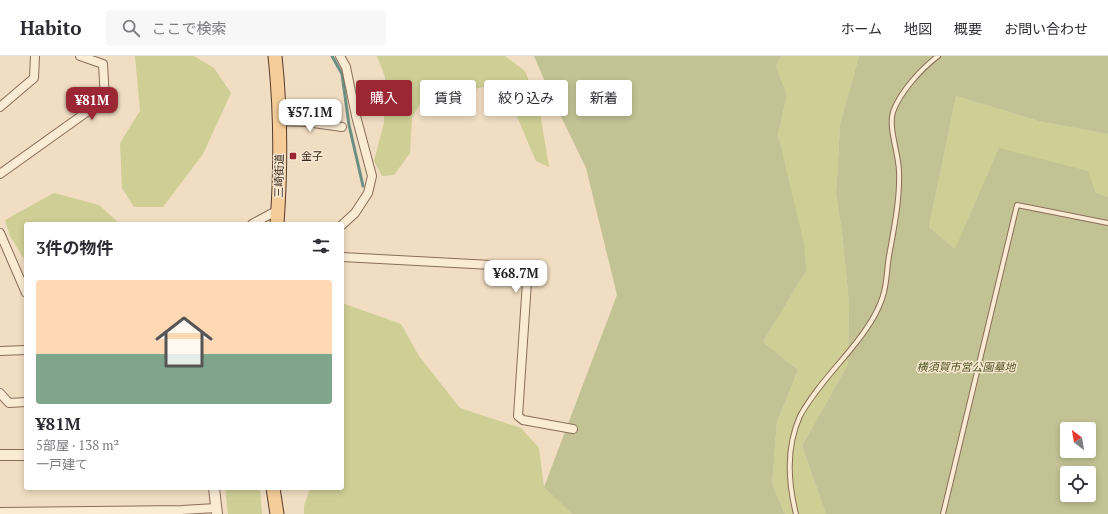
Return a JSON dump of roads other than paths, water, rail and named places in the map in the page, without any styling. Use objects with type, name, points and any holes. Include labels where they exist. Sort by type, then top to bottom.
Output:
[{"type":"main road","name":"三崎街道","points":[[275,56],[278,81],[279,121],[279,187],[277,222]]},
{"type":"main road","points":[[273,490],[278,514]]},
{"type":"street","points":[[0,107],[34,78],[35,56]]},
{"type":"street","points":[[0,174],[105,99],[103,64],[80,56]]},
{"type":"street","points":[[340,56],[346,66],[356,116],[372,176],[368,193],[355,213],[344,223]]},
{"type":"street","points":[[279,121],[306,122],[342,127]]},
{"type":"street","points":[[256,222],[278,210]]},
{"type":"street","points":[[0,233],[24,288]]},
{"type":"street","points":[[344,257],[528,267],[518,416],[522,420],[573,429]]},
{"type":"street","points":[[0,351],[24,350]]},
{"type":"street","points":[[0,393],[9,402],[24,402]]},
{"type":"street","points":[[0,455],[24,455]]},
{"type":"street","points":[[1,514],[1,512],[217,511],[214,490]]},
{"type":"lane","points":[[796,514],[791,494],[790,470],[791,448],[795,430],[801,416],[814,395],[862,335],[876,314],[884,292],[898,196],[899,171],[893,131],[893,114],[898,99],[938,56]]},
{"type":"lane","points":[[943,514],[1017,205],[1108,223]]},
{"type":"waterway","points":[[332,56],[342,74],[349,125],[363,186]]},
{"type":"place","name":"金子","points":[[293,156]]},
{"type":"park label","name":"横須賀市営公園墓地","points":[[966,367]]}]
